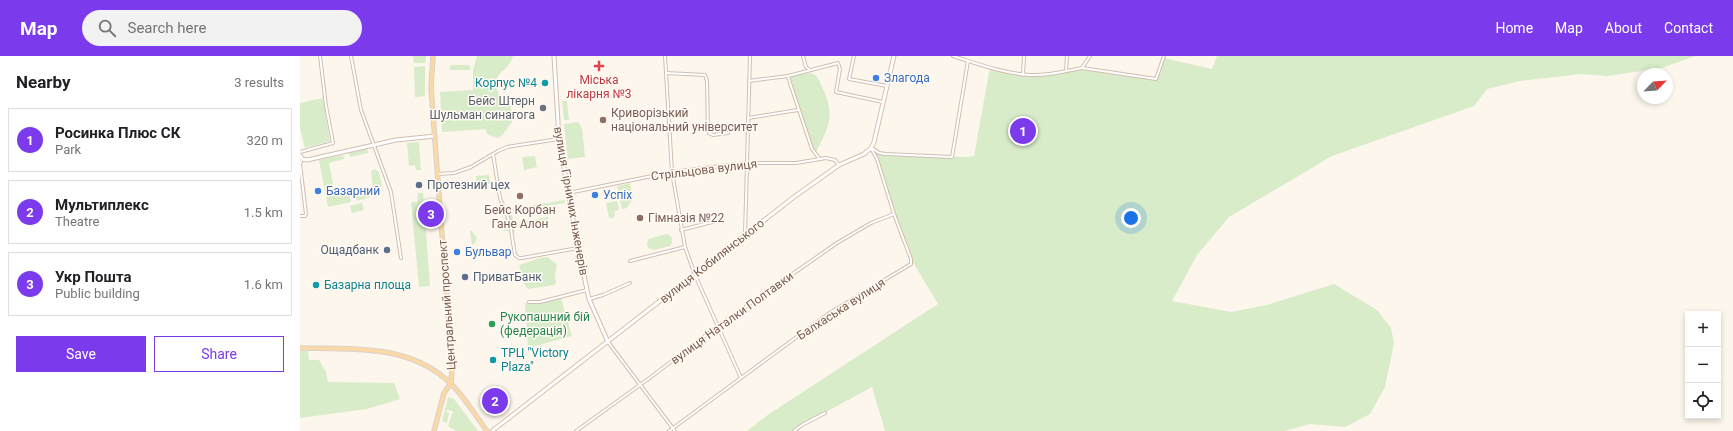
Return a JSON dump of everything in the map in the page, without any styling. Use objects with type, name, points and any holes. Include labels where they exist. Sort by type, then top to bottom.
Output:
[{"type":"main road","name":"Центральний проспект","points":[[433,56],[431,88],[451,350],[451,383],[444,392],[434,431]]},
{"type":"main road","name":"вулиця Гірничих Інженерів","points":[[554,56],[559,139],[578,248],[589,299],[608,342]]},
{"type":"main road","points":[[871,148],[876,136],[894,56]]},
{"type":"main road","points":[[300,154],[302,159],[307,160],[396,140],[435,136]]},
{"type":"main road","name":"вулиця Кобилянського","points":[[492,431],[745,237],[794,197],[839,165],[864,154],[871,148]]},
{"type":"main road","points":[[300,348],[361,349],[400,354],[421,363],[451,383],[487,431]]},
{"type":"street","points":[[300,154],[333,143],[323,85],[320,56]]},
{"type":"street","points":[[351,56],[361,110],[391,192],[401,258]]},
{"type":"street","points":[[665,56],[672,172],[681,230],[695,275],[741,378]]},
{"type":"street","points":[[745,237],[750,56]]},
{"type":"street","points":[[803,56],[806,67],[811,71]]},
{"type":"street","points":[[854,56],[849,79],[887,86]]},
{"type":"street","points":[[953,56],[1023,75],[1040,75],[1082,68],[1156,79],[1164,56]]},
{"type":"street","points":[[1023,75],[1024,56]]},
{"type":"street","points":[[1066,71],[1067,56]]},
{"type":"street","points":[[1082,68],[1090,56]]},
{"type":"street","points":[[871,148],[879,153],[886,154],[952,157],[968,61]]},
{"type":"street","points":[[749,81],[788,76],[838,63],[840,69],[836,92],[883,102]]},
{"type":"street","points":[[666,73],[705,75],[707,81],[709,133],[713,135],[728,133]]},
{"type":"street","points":[[788,76],[812,149],[816,156],[820,159]]},
{"type":"street","points":[[748,118],[799,110]]},
{"type":"street","points":[[438,174],[454,173],[471,167],[507,147],[559,139]]},
{"type":"street","name":"Балхаська вулиця","points":[[669,431],[828,314],[911,264],[911,259],[894,214],[877,159],[871,148]]},
{"type":"street","points":[[493,154],[500,198],[502,207],[506,211],[510,223],[515,255],[519,258],[578,248]]},
{"type":"street","points":[[300,216],[305,216],[306,212],[300,164],[302,159]]},
{"type":"street","name":"Стрільцова вулиця","points":[[568,193],[672,172],[746,164],[796,163],[820,159],[831,159],[839,165]]},
{"type":"street","name":"вулиця Наталки Полтавки","points":[[576,431],[718,326],[858,230],[894,214]]},
{"type":"street","points":[[681,230],[716,221]]},
{"type":"street","points":[[630,261],[685,246]]},
{"type":"street","points":[[589,299],[606,294],[630,283]]},
{"type":"street","points":[[529,302],[540,302],[587,290]]},
{"type":"street","points":[[608,342],[675,431]]},
{"type":"street","points":[[794,431],[825,413]]},
{"type":"green space","points":[[413,56],[426,56],[425,63],[414,63]]},
{"type":"green space","points":[[477,56],[513,56],[510,63],[500,73],[496,80],[499,95],[510,101],[512,122],[498,138],[488,135],[485,129],[442,132],[440,92],[473,90],[473,70]]},
{"type":"green space","points":[[1217,56],[1695,56],[1662,68],[1637,68],[1637,72],[1607,76],[1581,74],[1520,81],[1487,89],[1474,106],[1332,156],[1229,217],[1197,255],[1172,301],[1231,312],[1267,305],[1334,284],[1377,310],[1391,328],[1394,343],[1385,387],[1370,414],[1345,427],[1310,424],[1284,431],[885,431],[872,387],[802,425],[795,431],[747,431],[769,414],[938,304],[911,259],[894,214],[877,159],[871,148],[879,153],[886,154],[974,156],[990,67],[1015,73],[1040,75],[1082,68],[1156,79],[1164,58],[1212,69]]},
{"type":"green space","points":[[450,65],[470,65],[470,70],[450,70]]},
{"type":"green space","points":[[425,66],[425,96],[415,97],[414,67]]},
{"type":"green space","points":[[811,73],[817,77],[820,82],[829,106],[830,114],[827,129],[815,154],[790,80],[790,76]]},
{"type":"green space","points":[[323,98],[330,141],[305,148],[300,128],[300,103]]},
{"type":"green space","points":[[562,101],[567,101],[569,120],[564,120]]},
{"type":"green space","points":[[578,122],[582,128],[585,157],[568,159],[564,124]]},
{"type":"green space","points":[[419,142],[421,170],[416,170],[415,165],[409,166],[407,143]]},
{"type":"green space","points":[[367,149],[368,153],[350,157],[349,153]]},
{"type":"green space","points":[[343,155],[344,159],[329,163],[335,194],[349,191],[351,202],[328,207],[319,160]]},
{"type":"green space","points":[[535,156],[537,167],[524,170],[522,157]]},
{"type":"green space","points":[[375,169],[379,172],[382,186],[377,190],[373,188],[371,171]]},
{"type":"green space","points":[[489,175],[490,184],[476,185],[476,176]]},
{"type":"green space","points":[[630,183],[633,199],[627,208],[622,209],[617,186]]},
{"type":"green space","points":[[368,187],[370,197],[357,201],[354,190]]},
{"type":"green space","points":[[418,193],[423,193],[430,286],[419,287],[411,202],[417,202]]},
{"type":"green space","points":[[565,200],[565,203],[528,209],[528,206]]},
{"type":"green space","points":[[617,201],[619,210],[614,211],[615,215],[613,218],[609,218],[606,203]]},
{"type":"green space","points":[[362,203],[364,210],[352,213],[350,206]]},
{"type":"green space","points":[[509,214],[512,215],[515,229],[513,238],[511,231],[504,231],[502,222]]},
{"type":"green space","points":[[548,217],[549,223],[525,228],[520,222]]},
{"type":"green space","points":[[471,230],[477,238],[475,243],[472,245],[470,232]]},
{"type":"green space","points":[[666,234],[672,238],[670,246],[654,250],[648,248],[647,243],[649,239]]},
{"type":"green space","points":[[548,257],[557,265],[555,275],[556,283],[554,285],[528,289],[519,277],[519,265]]},
{"type":"green space","points":[[561,298],[572,336],[528,348],[525,303],[541,303]]},
{"type":"green space","points":[[300,351],[308,351],[309,360],[319,360],[326,372],[328,382],[394,383],[400,399],[367,409],[300,418]]},
{"type":"green space","points":[[448,397],[454,399],[478,431],[456,431],[448,426],[453,411],[447,410],[449,413],[447,423],[442,421]]},
{"type":"place","name":"Міська лікарня №3","points":[[599,66]]},
{"type":"place","name":"Злагода","points":[[876,78]]},
{"type":"place","name":"Корпус №4","points":[[545,83]]},
{"type":"place","name":"Бейс Штерн Шульман синагога","points":[[543,108]]},
{"type":"place","name":"Криворізький національний університет","points":[[603,120]]},
{"type":"place","name":"Росинка Плюс СК","points":[[1023,131]]},
{"type":"place","name":"Протезний цех","points":[[419,185]]},
{"type":"place","name":"Базарний","points":[[318,191]]},
{"type":"place","name":"Успіх","points":[[595,195]]},
{"type":"place","name":"Бейс Корбан Гане Алон","points":[[520,196]]},
{"type":"place","name":"Укр Пошта","points":[[431,214]]},
{"type":"place","name":"Гімназія №22","points":[[640,218]]},
{"type":"place","name":"Ощадбанк","points":[[387,250]]},
{"type":"place","name":"Бульвар","points":[[457,252]]},
{"type":"place","name":"ПриватБанк","points":[[465,277]]},
{"type":"place","name":"Базарна площа","points":[[316,285]]},
{"type":"place","name":"Рукопашний бій (федерація)","points":[[492,324]]},
{"type":"place","name":"ТРЦ \"Victory Plaza\"","points":[[493,360]]},
{"type":"place","name":"Мультиплекс","points":[[495,401]]}]
